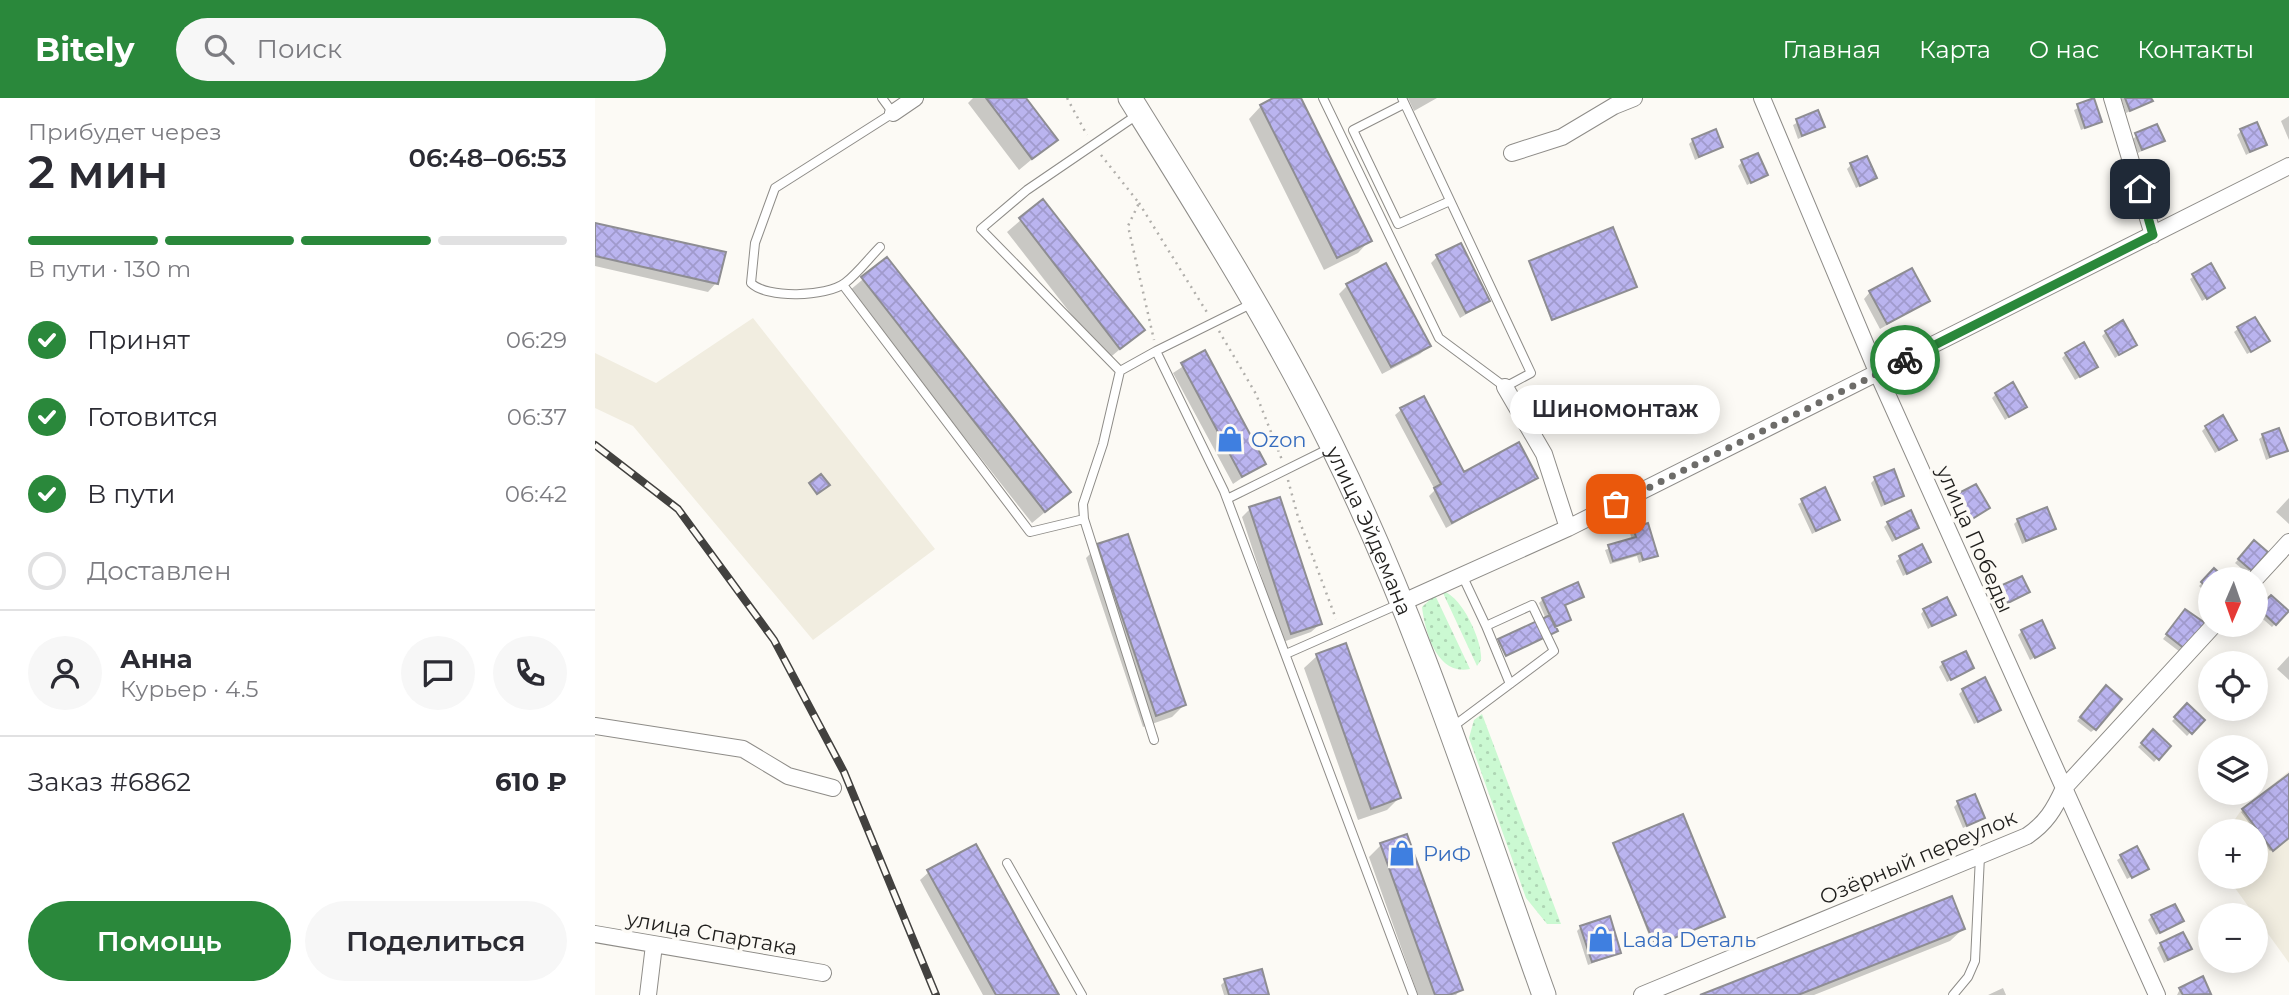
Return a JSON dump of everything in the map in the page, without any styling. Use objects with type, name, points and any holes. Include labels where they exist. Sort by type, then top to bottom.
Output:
[{"type":"main road","name":"улица Эйдемана","points":[[1134,106],[1255,302],[1333,447],[1401,603],[1544,995]]},
{"type":"street","points":[[893,113],[915,98]]},
{"type":"street","points":[[1512,153],[1562,137],[1614,106],[1634,98]]},
{"type":"street","name":"улица Победы","points":[[1762,98],[1878,374],[2157,995]]},
{"type":"street","points":[[2112,98],[2153,235]]},
{"type":"street","points":[[1401,603],[1568,528],[2289,166]]},
{"type":"street","points":[[1505,387],[1544,454],[1568,528]]},
{"type":"street","points":[[2266,567],[2289,542]]},
{"type":"street","name":"Озёрный переулок","points":[[1642,995],[2027,836],[2052,814],[2064,788],[2203,637]]},
{"type":"street","points":[[595,726],[744,749],[788,776],[833,788]]},
{"type":"street","name":"улица Спартака","points":[[595,934],[823,973]]},
{"type":"street","points":[[648,995],[655,944]]},
{"type":"lane","points":[[880,247],[843,285],[797,295],[760,292],[751,283],[755,243],[775,188],[893,113],[882,98]]},
{"type":"lane","points":[[1323,98],[1439,338],[1505,387],[1531,373],[1403,101],[1353,130],[1398,224],[1450,201]]},
{"type":"lane","points":[[1120,371],[981,229],[1027,190],[1093,144],[1134,106]]},
{"type":"lane","points":[[843,285],[1030,532],[1084,519]]},
{"type":"lane","points":[[1154,740],[1084,519],[1083,504],[1103,444],[1120,371],[1255,302]]},
{"type":"lane","points":[[1156,351],[1227,499],[1413,995]]},
{"type":"lane","points":[[1227,499],[1333,447]]},
{"type":"lane","points":[[1462,575],[1510,684]]},
{"type":"lane","points":[[1286,654],[1401,603]]},
{"type":"lane","points":[[1449,730],[1554,652],[1532,605],[1486,626]]},
{"type":"lane","points":[[1952,995],[1968,977],[1975,961],[1980,856]]},
{"type":"lane","points":[[1007,863],[1083,995]]},
{"type":"path","points":[[1067,98],[1093,144],[1139,203],[1214,323]]},
{"type":"path","points":[[1139,203],[1128,226],[1156,351]]},
{"type":"shaded area","points":[[753,318],[935,549],[813,640],[633,426],[595,408],[595,353],[656,383]]},
{"type":"shaded area","points":[[2289,771],[2289,963],[2268,934],[2268,903],[2246,903],[2236,889],[2268,889],[2268,819],[2235,819],[2247,805],[2268,805],[2268,788]]},
{"type":"green space","points":[[1443,593],[1452,596],[1471,622],[1481,652],[1481,660],[1477,666]]},
{"type":"green space","points":[[1435,595],[1470,669],[1449,666],[1435,650],[1426,628],[1422,607]]},
{"type":"green space","points":[[1482,714],[1561,924],[1547,924],[1526,898],[1469,738],[1474,720]]},
{"type":"building","points":[[986,98],[1026,98],[1058,140],[1032,159]]},
{"type":"building","points":[[1273,98],[1301,98],[1372,241],[1337,258],[1260,105]]},
{"type":"building","points":[[2094,98],[2102,122],[2085,128],[2077,104]]},
{"type":"building","points":[[2125,98],[2151,98],[2153,101],[2130,111]]},
{"type":"building","points":[[1818,110],[1825,127],[1802,136],[1796,119]]},
{"type":"building","points":[[2257,122],[2267,145],[2250,152],[2240,129]]},
{"type":"building","points":[[2157,124],[2165,141],[2142,150],[2135,133]]},
{"type":"building","points":[[1716,129],[1723,147],[1699,157],[1692,139]]},
{"type":"building","points":[[1758,153],[1768,175],[1751,183],[1741,160]]},
{"type":"building","points":[[1867,156],[1877,178],[1860,186],[1850,163]]},
{"type":"building","points":[[1043,199],[1145,330],[1120,349],[1019,218]]},
{"type":"building","points":[[595,223],[726,252],[718,284],[595,256]]},
{"type":"building","points":[[1613,227],[1637,287],[1552,320],[1529,261]]},
{"type":"building","points":[[1461,243],[1490,301],[1466,313],[1436,255]]},
{"type":"building","points":[[887,257],[1071,492],[1045,512],[861,277]]},
{"type":"building","points":[[1386,263],[1431,346],[1391,367],[1346,284]]},
{"type":"building","points":[[2211,263],[2225,288],[2207,299],[2192,274]]},
{"type":"building","points":[[1912,268],[1930,301],[1887,324],[1869,291]]},
{"type":"building","points":[[2255,317],[2270,341],[2251,352],[2237,327]]},
{"type":"building","points":[[2123,320],[2137,345],[2119,355],[2105,331]]},
{"type":"building","points":[[2084,342],[2098,367],[2080,377],[2065,353]]},
{"type":"building","points":[[1205,350],[1266,464],[1242,477],[1181,363]]},
{"type":"building","points":[[2013,382],[2027,407],[2009,417],[1995,393]]},
{"type":"building","points":[[1424,396],[1464,472],[1519,442],[1538,478],[1452,523],[1434,488],[1441,484],[1400,408]]},
{"type":"building","points":[[2223,415],[2237,440],[2219,450],[2205,426]]},
{"type":"building","points":[[2279,428],[2288,451],[2270,457],[2262,434]]},
{"type":"building","points":[[1894,469],[1904,496],[1885,504],[1874,477]]},
{"type":"building","points":[[821,474],[830,485],[817,494],[809,483]]},
{"type":"building","points":[[1976,484],[1990,508],[1972,519],[1957,494]]},
{"type":"building","points":[[1825,487],[1840,520],[1816,531],[1801,499]]},
{"type":"building","points":[[1280,497],[1322,624],[1291,634],[1249,507]]},
{"type":"building","points":[[2047,507],[2056,529],[2026,541],[2017,519]]},
{"type":"building","points":[[1911,510],[1919,528],[1896,539],[1887,522]]},
{"type":"building","points":[[1648,523],[1658,556],[1643,560],[1641,553],[1613,561],[1608,545],[1636,537],[1633,528]]},
{"type":"building","points":[[1128,534],[1186,705],[1156,716],[1097,544]]},
{"type":"building","points":[[2254,540],[2268,552],[2255,567],[2247,567],[2238,559]]},
{"type":"building","points":[[1922,544],[1931,562],[1907,574],[1899,556]]},
{"type":"building","points":[[2022,576],[2030,592],[2008,603],[2000,586]]},
{"type":"building","points":[[1578,582],[1584,597],[1565,605],[1571,620],[1555,627],[1542,598]]},
{"type":"building","points":[[2271,595],[2289,611],[2276,625],[2268,617],[2268,598]]},
{"type":"building","points":[[1947,597],[1956,615],[1932,626],[1923,609]]},
{"type":"building","points":[[2185,609],[2198,618],[2198,632],[2185,649],[2166,634]]},
{"type":"building","points":[[1550,615],[1558,631],[1506,656],[1498,639]]},
{"type":"building","points":[[2042,620],[2055,648],[2035,658],[2021,630]]},
{"type":"building","points":[[1346,643],[1401,798],[1371,809],[1316,654]]},
{"type":"building","points":[[1966,651],[1974,668],[1951,680],[1942,662]]},
{"type":"building","points":[[1985,677],[2001,710],[1978,722],[1962,689]]},
{"type":"building","points":[[2106,685],[2122,699],[2096,730],[2080,717]]},
{"type":"building","points":[[2187,703],[2198,713],[2198,721],[2204,721],[2192,734],[2174,717]]},
{"type":"building","points":[[2153,729],[2171,746],[2159,760],[2141,743]]},
{"type":"building","points":[[2289,774],[2289,838],[2273,851],[2268,844],[2268,819],[2249,819],[2242,809],[2247,805],[2268,805],[2268,790]]},
{"type":"building","points":[[1975,794],[1985,818],[1967,826],[1957,801]]},
{"type":"building","points":[[1683,814],[1725,917],[1655,946],[1613,843]]},
{"type":"building","points":[[1407,834],[1463,990],[1449,995],[1435,995],[1380,843]]},
{"type":"building","points":[[976,844],[1059,995],[996,995],[927,870]]},
{"type":"building","points":[[2137,846],[2149,869],[2132,878],[2120,855]]},
{"type":"building","points":[[1952,896],[1965,929],[1798,995],[1700,995]]},
{"type":"building","points":[[2175,904],[2184,921],[2160,933],[2151,915]]},
{"type":"building","name":"Lada Dеталь","points":[[1610,916],[1621,953],[1592,962],[1580,926]]},
{"type":"building","points":[[2183,932],[2192,949],[2168,960],[2160,943]]},
{"type":"building","points":[[1262,969],[1269,995],[1229,995],[1224,979]]},
{"type":"building","points":[[2203,976],[2211,994],[2183,995],[2179,988]]},
{"type":"railway","points":[[595,445],[678,509],[774,640],[844,772],[936,995]]},
{"type":"way so far","points":[[1616,504],[1905,360]]},
{"type":"place","name":"Ozon","points":[[1230,439]]},
{"type":"place","name":"Шиномонтаж","points":[[1616,504]]},
{"type":"place","name":"РиФ","points":[[1402,853]]},
{"type":"place","name":"Lada Dеталь","points":[[1601,939]]},
{"type":"route","points":[[1905,360],[2153,235],[2140,189]]}]
